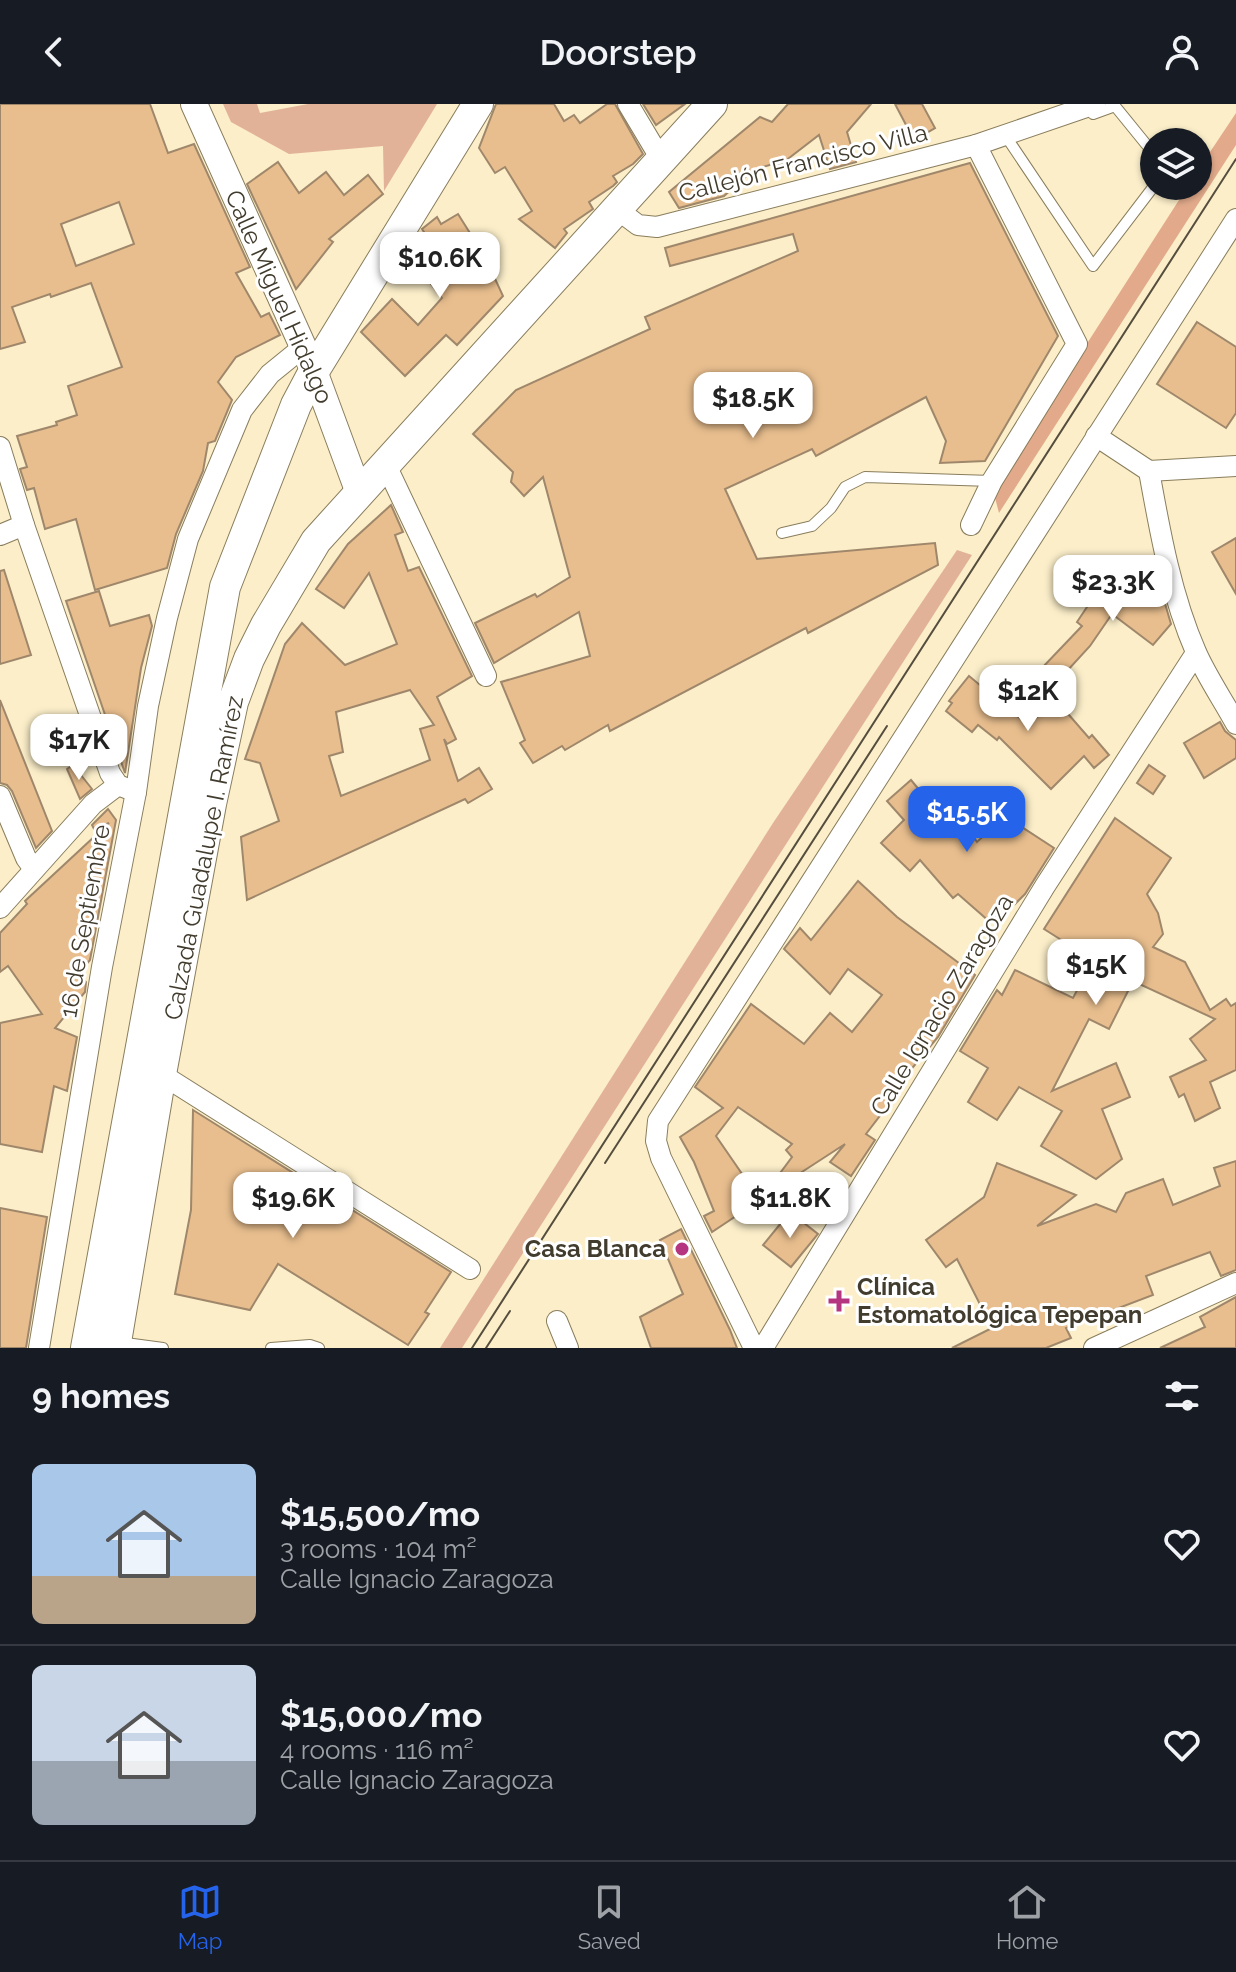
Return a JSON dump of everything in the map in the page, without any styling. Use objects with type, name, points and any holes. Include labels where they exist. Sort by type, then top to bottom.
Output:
[{"type":"main road","name":"Calzada Guadalupe I. Ramírez","points":[[86,1348],[181,842],[225,587],[296,405],[308,359],[478,104]]},
{"type":"main road","name":"Calzada Guadalupe I. Ramírez","points":[[115,1345],[211,804],[233,702],[249,659],[316,541],[712,104]]},
{"type":"street","name":"Calle Miguel Hidalgo","points":[[194,104],[308,359],[359,493]]},
{"type":"street","points":[[628,104],[662,161]]},
{"type":"street","name":"Callejón Francisco Villa","points":[[618,210],[638,225],[657,227],[1008,139],[1095,104]]},
{"type":"street","points":[[971,525],[992,481],[1077,344],[976,145]]},
{"type":"street","points":[[754,1348],[661,1158],[656,1141],[658,1121],[1236,219]]},
{"type":"street","name":"16 de Septiembre","points":[[39,1348],[102,967],[127,788],[188,539],[242,410],[270,374],[308,359]]},
{"type":"street","points":[[1096,436],[1149,471],[1236,466]]},
{"type":"street","points":[[0,908],[93,804],[127,788],[110,773],[2,457]]},
{"type":"street","points":[[385,463],[486,676]]},
{"type":"street","points":[[1149,471],[1163,549],[1196,653],[1236,724]]},
{"type":"street","points":[[0,535],[24,525]]},
{"type":"street","name":"Calle Ignacio Zaragoza","points":[[763,1348],[1045,886],[1196,653]]},
{"type":"street","points":[[0,796],[26,858],[34,869]]},
{"type":"street","points":[[161,1074],[470,1269]]},
{"type":"street","points":[[1094,1348],[1236,1283]]},
{"type":"street","points":[[557,1321],[568,1348]]},
{"type":"lane","points":[[1140,137],[1115,106],[1008,139],[1093,266],[1143,200]]},
{"type":"lane","points":[[782,533],[812,526],[831,508],[845,487],[865,477],[992,481]]},
{"type":"lane","points":[[115,1345],[163,1348]]},
{"type":"lane","points":[[271,1348],[310,1345],[319,1348]]},
{"type":"shaded area","points":[[223,104],[257,104],[260,113],[308,104],[437,104],[384,191],[383,146],[289,154],[231,122]]},
{"type":"shaded area","points":[[1236,113],[1236,145],[1212,182],[1212,149]]},
{"type":"shaded area","points":[[1179,200],[1201,200],[999,513],[993,490]]},
{"type":"shaded area","points":[[957,550],[972,555],[462,1348],[440,1348],[773,823]]},
{"type":"building","points":[[0,104],[150,104],[168,153],[194,144],[250,267],[236,273],[261,317],[269,313],[280,335],[236,357],[218,382],[232,400],[215,441],[208,443],[203,471],[176,534],[167,568],[95,590],[76,519],[45,529],[34,488],[27,490],[20,469],[27,467],[17,436],[57,425],[56,422],[77,415],[68,386],[122,367],[91,283],[12,307],[25,342],[0,349]],"holes":[[[119,202],[134,244],[76,266],[61,224]]]},
{"type":"building","points":[[496,104],[554,104],[564,121],[574,115],[580,123],[607,104],[615,104],[643,154],[613,176],[617,182],[589,202],[593,209],[564,229],[567,233],[555,248],[519,219],[532,211],[505,167],[495,173],[479,148]]},
{"type":"building","points":[[643,104],[685,104],[656,125]]},
{"type":"building","points":[[788,104],[871,104],[847,132],[856,162],[830,169],[819,135],[780,165],[753,170],[724,196],[679,208],[669,192],[760,117],[772,122]]},
{"type":"building","points":[[895,104],[922,104],[935,128],[914,140]]},
{"type":"building","points":[[278,162],[299,193],[326,172],[344,195],[368,175],[383,194],[329,239],[333,242],[296,289],[247,184]]},
{"type":"building","points":[[970,163],[1058,336],[985,461],[940,463],[946,441],[926,397],[816,456],[812,449],[725,489],[757,559],[935,543],[938,565],[808,633],[806,628],[610,731],[608,725],[565,750],[562,746],[533,763],[520,743],[525,740],[501,682],[590,656],[579,612],[494,663],[475,623],[535,594],[537,597],[570,577],[543,477],[524,496],[511,482],[513,472],[473,434],[516,390],[650,329],[645,317],[798,251],[793,234],[670,266],[665,248]]},
{"type":"building","points":[[458,214],[485,257],[503,296],[457,345],[446,335],[405,376],[361,332],[392,299],[418,325],[442,298],[431,284],[449,270],[422,229],[437,217],[441,224]]},
{"type":"building","points":[[1197,322],[1236,347],[1236,413],[1226,428],[1157,384]]},
{"type":"building","points":[[391,505],[403,532],[395,535],[408,571],[419,567],[472,676],[437,697],[456,739],[447,744],[444,739],[458,781],[479,768],[492,789],[468,803],[465,799],[247,900],[241,837],[279,821],[260,763],[245,759],[285,644],[302,623],[345,665],[397,644],[369,573],[344,608],[316,589],[348,544]],"holes":[[[410,690],[434,725],[420,729],[430,760],[341,796],[329,756],[343,752],[336,712]]]},
{"type":"building","points":[[1236,538],[1236,594],[1212,552]]},
{"type":"building","points":[[4,570],[31,655],[0,664],[0,571]]},
{"type":"building","points":[[1113,581],[1135,596],[1155,582],[1161,590],[1171,624],[1153,645],[1112,614],[1090,646],[1056,683],[1041,669],[1082,626],[1077,622],[1091,601],[1097,605]]},
{"type":"building","points":[[99,591],[110,626],[149,615],[152,626],[141,668],[125,773],[66,601]]},
{"type":"building","points":[[969,676],[1028,725],[1056,700],[1089,738],[1092,735],[1109,755],[1094,768],[1084,756],[1051,789],[999,737],[997,740],[978,725],[972,732],[946,711],[952,703],[949,701]]},
{"type":"building","points":[[0,700],[52,831],[36,848],[12,791],[0,783]]},
{"type":"building","points":[[1220,722],[1236,740],[1236,758],[1204,778],[1184,743]]},
{"type":"building","points":[[73,765],[92,789],[80,799],[67,769]]},
{"type":"building","points":[[1149,765],[1165,776],[1153,794],[1137,783]]},
{"type":"building","points":[[911,780],[925,797],[921,801],[954,834],[966,825],[977,842],[1005,816],[1054,848],[1025,894],[1015,904],[1010,899],[990,922],[958,894],[953,898],[920,860],[910,871],[881,843],[904,820],[887,801]]},
{"type":"building","points":[[108,809],[116,820],[90,960],[78,974],[86,982],[85,992],[55,1028],[77,1037],[67,1091],[54,1086],[42,1152],[0,1144],[0,1023],[42,1014],[8,966],[0,972],[0,933],[27,904],[25,901],[109,823],[94,829],[92,825]]},
{"type":"building","points":[[1115,818],[1171,858],[1147,894],[1158,913],[1163,934],[1153,947],[1185,962],[1210,1010],[1226,999],[1231,1006],[1236,1003],[1236,1070],[1210,1082],[1220,1108],[1195,1121],[1184,1094],[1179,1097],[1170,1077],[1206,1060],[1190,1039],[1215,1019],[1133,981],[1109,1029],[1089,1019],[1052,1091],[1116,1063],[1130,1097],[1102,1109],[1122,1159],[1096,1179],[1041,1146],[1062,1111],[1019,1087],[997,1120],[968,1102],[988,1068],[960,1051],[997,990],[1002,995],[1015,970],[1073,998],[1093,960],[1044,929]]},
{"type":"building","points":[[858,881],[897,917],[975,975],[938,1037],[899,1084],[902,1087],[866,1134],[875,1140],[851,1176],[830,1162],[845,1144],[768,1194],[766,1192],[792,1157],[786,1150],[792,1144],[738,1107],[716,1136],[760,1200],[712,1232],[704,1216],[714,1211],[680,1137],[723,1108],[695,1087],[751,1004],[804,1044],[830,1013],[852,1032],[882,995],[848,969],[830,994],[784,949],[800,928],[811,940]]},
{"type":"building","points":[[193,1110],[451,1272],[408,1345],[278,1264],[250,1310],[175,1294],[191,1210]]},
{"type":"building","points":[[1236,1161],[1236,1270],[1221,1276],[1210,1252],[1146,1276],[1153,1295],[1066,1328],[1071,1338],[1046,1348],[952,1348],[992,1328],[957,1259],[946,1267],[926,1240],[984,1197],[997,1163],[1076,1195],[1037,1226],[1096,1204],[1116,1212],[1126,1193],[1163,1179],[1173,1205],[1220,1186],[1214,1168]]},
{"type":"building","points":[[0,1208],[47,1217],[26,1348],[0,1348]]},
{"type":"building","points":[[790,1212],[818,1234],[791,1267],[763,1245]]},
{"type":"building","points":[[681,1229],[737,1348],[651,1348],[640,1317],[683,1294],[660,1240]]},
{"type":"building","points":[[1236,1297],[1236,1348],[1160,1348],[1205,1327],[1200,1317]]},
{"type":"tram line","points":[[472,1348],[1236,159]]},
{"type":"tram line","points":[[605,1163],[887,726]]},
{"type":"tram line","points":[[486,1348],[510,1311]]},
{"type":"place","name":"Casa Blanca","points":[[682,1249]]},
{"type":"place","name":"Clínica Estomatológica Tepepan","points":[[839,1301]]}]
